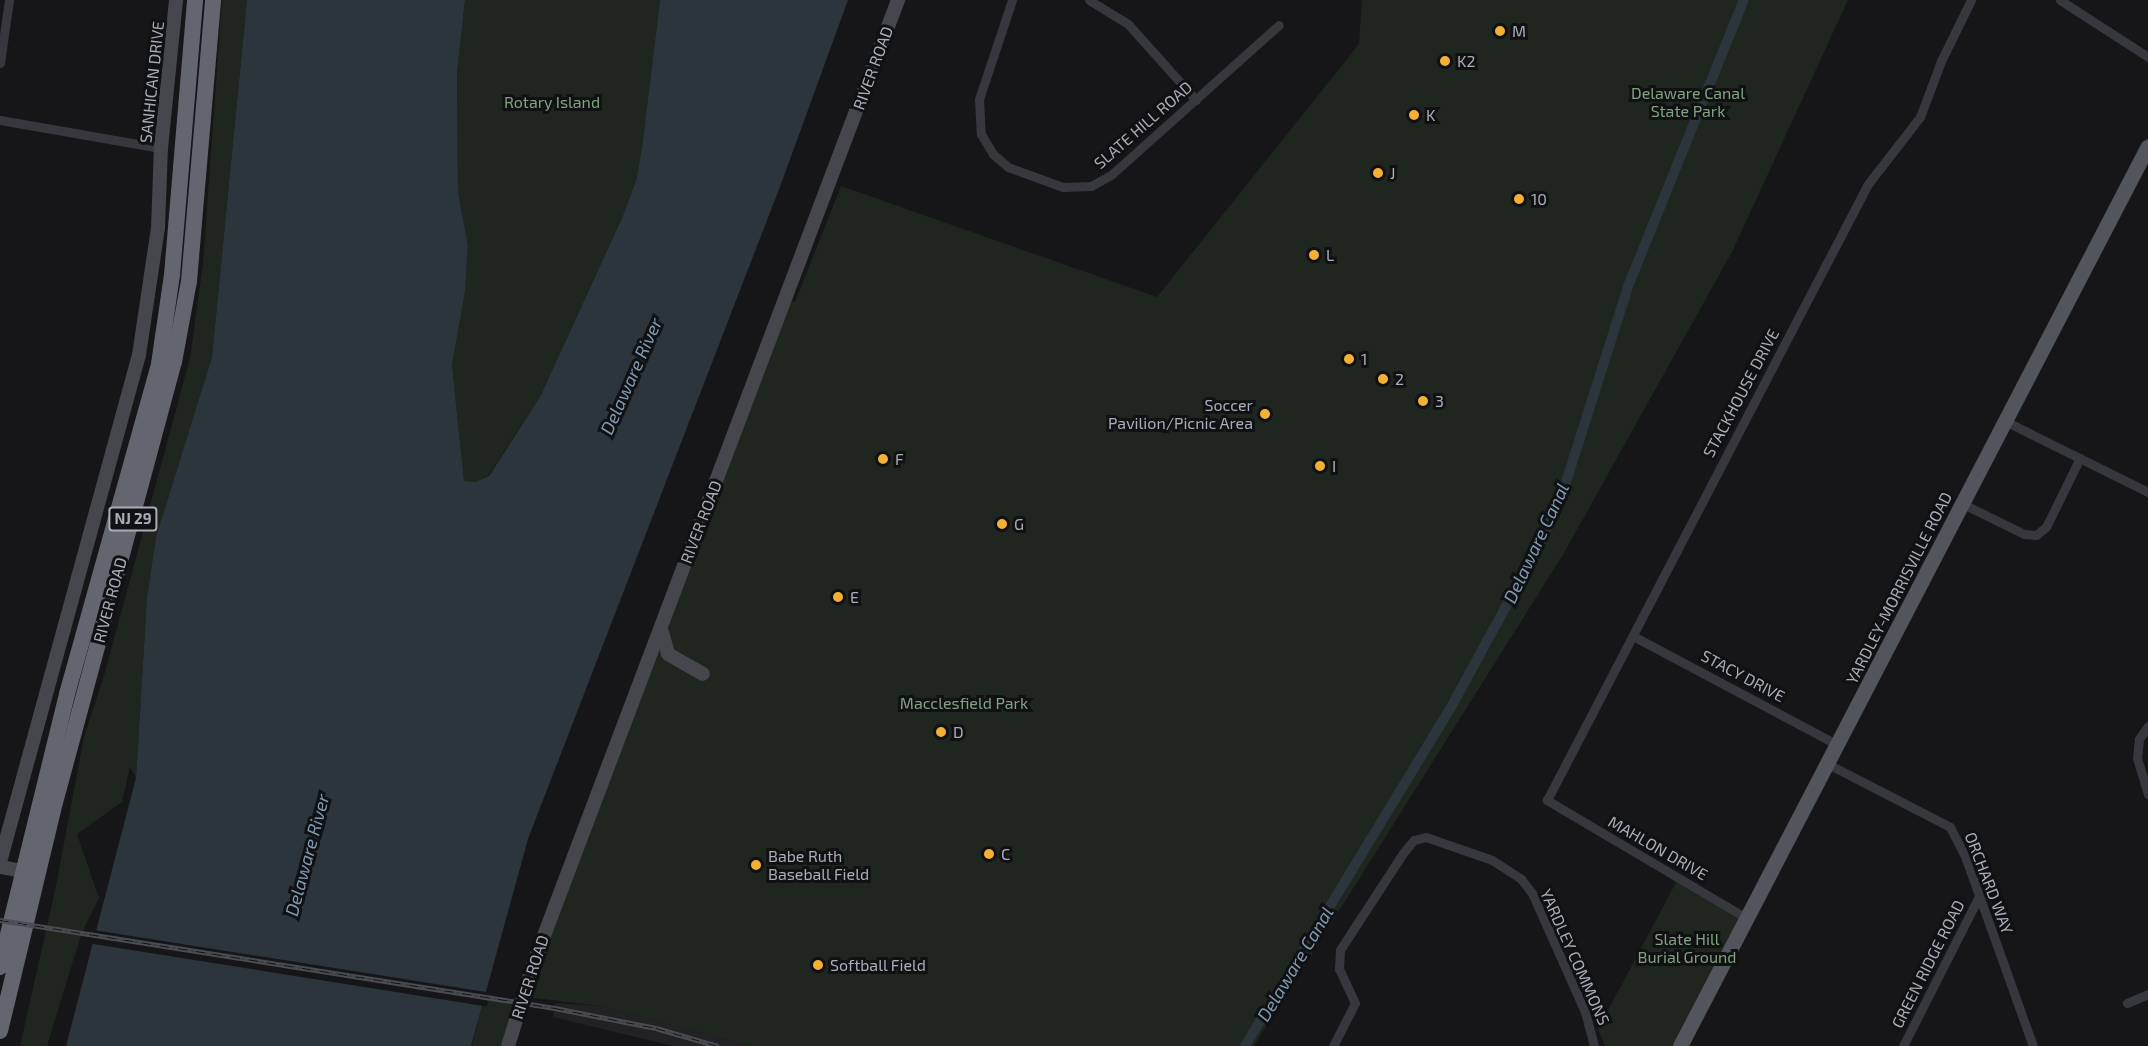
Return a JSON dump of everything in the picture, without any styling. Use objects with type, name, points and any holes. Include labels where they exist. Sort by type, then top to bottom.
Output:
[{"type":"highway","name":"RIVER ROAD","points":[[0,968],[22,872],[159,364],[172,275],[195,0]]},
{"type":"highway","name":"RIVER ROAD","points":[[0,1031],[39,866],[174,362],[189,281],[213,0]]},
{"type":"main road","name":"SANHICAN DRIVE","points":[[4,834],[132,384],[148,305],[176,0]]},
{"type":"main road","name":"RIVER ROAD","points":[[508,1046],[534,962],[898,0]]},
{"type":"main road","name":"YARDLEY-MORRISVILLE ROAD","points":[[1680,1046],[2148,146]]},
{"type":"main road","points":[[651,654],[703,674],[668,654],[661,627]]},
{"type":"main road","points":[[0,862],[4,834]]},
{"type":"main road","points":[[0,867],[22,872],[39,866]]},
{"type":"street","points":[[0,63],[9,0]]},
{"type":"street","name":"SLATE HILL ROAD","points":[[1012,0],[978,111],[986,144],[1008,167],[1063,187],[1091,186],[1111,175],[1280,26]]},
{"type":"street","points":[[1089,0],[1128,24],[1196,100]]},
{"type":"street","name":"STACKHOUSE DRIVE","points":[[1552,803],[1547,800],[1566,762],[1868,184],[1920,117],[1941,60],[1971,0]]},
{"type":"street","points":[[2060,0],[2148,57]]},
{"type":"street","points":[[0,120],[161,148]]},
{"type":"street","points":[[2005,421],[2148,492]]},
{"type":"street","points":[[1963,504],[2024,534],[2036,534],[2046,527],[2080,458]]},
{"type":"street","name":"STACY DRIVE","points":[[1633,636],[1838,745]]},
{"type":"street","points":[[2148,726],[2138,747],[2139,768],[2148,794]]},
{"type":"street","name":"ORCHARD WAY","points":[[1828,764],[1950,827],[1979,896],[2033,1046]]},
{"type":"street","name":"MAHLON DRIVE","points":[[1552,803],[1748,919]]},
{"type":"street","name":"YARDLEY COMMONS","points":[[1334,1046],[1354,1003],[1337,956],[1403,853],[1421,837],[1492,860],[1521,879],[1551,932],[1591,1029],[1594,1046]]},
{"type":"street","name":"GREEN RIDGE ROAD","points":[[1903,1046],[1979,896]]},
{"type":"street","points":[[2127,1002],[2148,994]]},
{"type":"shaded area","points":[[555,1003],[601,1006],[750,1046],[673,1046],[553,1017]]},
{"type":"green space","points":[[222,0],[247,0],[212,357],[156,537],[147,597],[136,778],[130,767],[122,802],[77,834],[99,898],[81,935],[47,1046],[20,1046],[56,886],[84,737],[104,676],[190,358],[203,263]]},
{"type":"green space","name":"Rotary Island","points":[[465,0],[660,0],[642,148],[636,181],[622,218],[540,397],[488,476],[476,482],[464,481],[452,365],[465,292],[468,245],[458,192],[457,72]]},
{"type":"green space","name":"Macclesfield Park","points":[[1362,0],[1848,0],[1732,252],[1564,553],[1254,1046],[750,1046],[601,1006],[526,997],[791,300],[795,302],[841,186],[1157,297],[1359,44]]},
{"type":"green space","name":"Slate Hill Burial Ground","points":[[1679,877],[1748,919],[1680,1046],[1605,1046],[1598,1029]]},
{"type":"green space","points":[[484,998],[520,1007],[508,1046],[472,1046]]},
{"type":"water","name":"Delaware River","points":[[247,0],[465,0],[457,72],[458,192],[468,245],[465,292],[452,365],[464,481],[475,482],[489,476],[540,397],[622,218],[636,181],[642,148],[660,0],[848,0],[781,184],[528,839],[471,1046],[66,1046],[136,778],[147,597],[156,537],[212,357]]},
{"type":"pier","points":[[94,930],[489,993],[487,1006],[92,944]]},
{"type":"waterway","name":"Delaware Canal","points":[[1245,1046],[1450,709],[1536,551],[1560,501],[1629,284],[1744,0]]},
{"type":"railway","points":[[0,920],[555,1008],[656,1028],[718,1046]]},
{"type":"place","name":"M","points":[[1500,31]]},
{"type":"place","name":"K2","points":[[1445,61]]},
{"type":"place","name":"K","points":[[1414,115]]},
{"type":"place","name":"J","points":[[1378,173]]},
{"type":"place","name":"10","points":[[1519,199]]},
{"type":"place","name":"L","points":[[1314,255]]},
{"type":"place","name":"1","points":[[1349,359]]},
{"type":"place","name":"2","points":[[1383,379]]},
{"type":"place","name":"3","points":[[1423,401]]},
{"type":"place","name":"Soccer Pavilion/Picnic Area","points":[[1265,414]]},
{"type":"place","name":"F","points":[[883,459]]},
{"type":"place","name":"I","points":[[1320,466]]},
{"type":"place","name":"G","points":[[1002,524]]},
{"type":"place","name":"E","points":[[838,597]]},
{"type":"place","name":"D","points":[[941,732]]},
{"type":"place","name":"C","points":[[989,854]]},
{"type":"place","name":"Babe Ruth Baseball Field","points":[[756,865]]},
{"type":"place","name":"Softball Field","points":[[818,965]]},
{"type":"park label","name":"Delaware Canal State Park","points":[[1688,102]]}]
